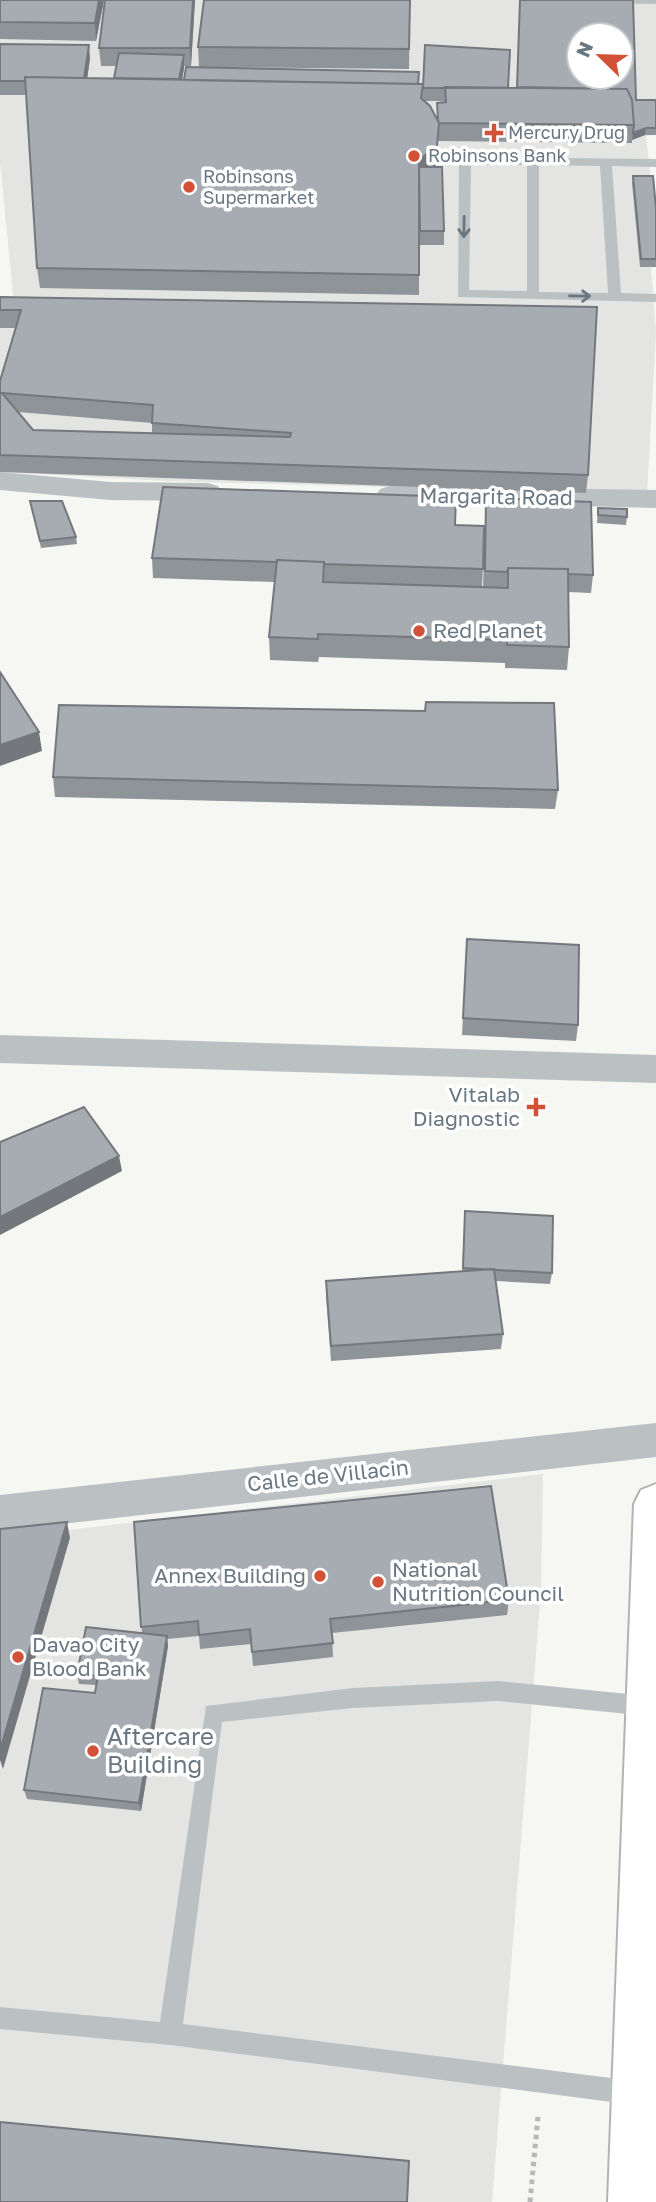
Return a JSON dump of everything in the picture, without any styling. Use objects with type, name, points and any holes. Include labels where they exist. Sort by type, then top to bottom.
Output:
[{"type":"main road","points":[[634,2202],[635,2093],[648,1987],[656,1504]]},
{"type":"street","points":[[0,481],[110,491],[236,493]]},
{"type":"street","name":"Margarita Road","points":[[362,495],[656,499]]},
{"type":"street","points":[[0,1049],[656,1069]]},
{"type":"street","name":"Calle de Villacin","points":[[0,1513],[656,1440]]},
{"type":"lane","points":[[588,0],[656,1]]},
{"type":"lane","points":[[656,163],[465,161],[463,294],[656,298]]},
{"type":"lane","points":[[533,161],[533,295]]},
{"type":"lane","points":[[606,162],[615,297]]},
{"type":"lane","points":[[170,2034],[213,1713],[353,1698],[486,1691],[653,1707]]},
{"type":"lane","points":[[0,2018],[170,2034],[635,2093]]},
{"type":"path","points":[[530,2202],[541,2080]]},
{"type":"shaded area","points":[[0,0],[656,0],[656,135],[646,136],[656,225],[651,267],[656,333],[647,494],[166,481],[0,472],[0,315],[15,315],[0,162]]},
{"type":"shaded area","points":[[543,1474],[541,1592],[492,2202],[0,2202],[0,1538]]},
{"type":"building","points":[[0,0],[99,0],[95,23],[0,22]]},
{"type":"building","points":[[105,0],[193,0],[190,48],[99,48]]},
{"type":"building","points":[[204,0],[410,0],[409,49],[198,47]]},
{"type":"building","points":[[520,0],[633,0],[634,21],[565,21],[565,88],[517,87]]},
{"type":"building","points":[[0,44],[89,45],[84,78],[25,77],[25,81],[0,81]]},
{"type":"building","points":[[425,45],[510,50],[508,88],[423,88]]},
{"type":"building","points":[[119,53],[184,55],[179,79],[114,78]]},
{"type":"building","points":[[186,67],[419,72],[418,84],[184,80]]},
{"type":"building","points":[[635,67],[636,100],[656,100],[656,128],[646,128],[633,133],[632,100],[628,91],[635,91]]},
{"type":"building","points":[[25,77],[423,84],[421,98],[430,106],[439,123],[437,146],[419,160],[419,275],[37,268]]},
{"type":"building","points":[[445,87],[628,91],[632,100],[634,125],[439,123],[437,103],[446,102]]},
{"type":"building","points":[[419,167],[442,167],[444,231],[420,231]]},
{"type":"building","points":[[633,176],[653,176],[656,259],[641,259]]},
{"type":"building","points":[[0,297],[597,307],[588,475],[0,455],[0,381],[21,310],[0,310]],"holes":[[[2,393],[153,405],[152,423],[291,433],[290,437],[33,430]]]},
{"type":"building","points":[[163,487],[456,497],[455,525],[484,526],[483,569],[277,560],[152,558]]},
{"type":"building","points":[[486,498],[591,502],[593,575],[568,574],[568,569],[508,568],[507,572],[485,571]]},
{"type":"building","points":[[30,501],[62,501],[76,537],[40,541]]},
{"type":"building","points":[[598,508],[627,509],[627,517],[598,515]]},
{"type":"building","name":"Red Planet","points":[[277,560],[324,562],[323,582],[508,588],[508,568],[568,569],[569,647],[507,645],[507,640],[318,634],[318,639],[269,637]]},
{"type":"building","points":[[0,672],[39,732],[0,745]]},
{"type":"building","points":[[426,702],[554,703],[558,790],[53,777],[59,705],[425,711]]},
{"type":"building","points":[[467,939],[579,945],[578,1025],[463,1018]]},
{"type":"building","points":[[84,1107],[119,1156],[0,1217],[0,1142]]},
{"type":"building","points":[[465,1211],[553,1216],[552,1273],[463,1268]]},
{"type":"building","points":[[494,1269],[503,1334],[331,1346],[326,1281]]},
{"type":"building","name":"Annex Building","points":[[491,1486],[509,1600],[330,1619],[333,1643],[252,1652],[250,1629],[199,1635],[198,1621],[141,1627],[134,1522]]},
{"type":"building","name":"Davao City Blood Bank","points":[[67,1522],[0,1750],[0,1529]]},
{"type":"building","name":"Aftercare Building","points":[[86,1627],[167,1636],[139,1803],[24,1790],[43,1688],[95,1693],[98,1676],[77,1674]]},
{"type":"building","points":[[0,2122],[409,2161],[407,2202],[0,2202]]},
{"type":"place","name":"Mercury Drug","points":[[494,133]]},
{"type":"place","name":"Robinsons Bank","points":[[414,156]]},
{"type":"place","name":"Robinsons Supermarket","points":[[189,187]]},
{"type":"place","name":"Red Planet","points":[[419,631]]},
{"type":"place","name":"Vitalab Diagnostic","points":[[536,1107]]},
{"type":"place","name":"Annex Building","points":[[320,1576]]},
{"type":"place","name":"National Nutrition Council","points":[[378,1582]]},
{"type":"place","name":"Davao City Blood Bank","points":[[18,1657]]},
{"type":"place","name":"Aftercare Building","points":[[93,1751]]}]
